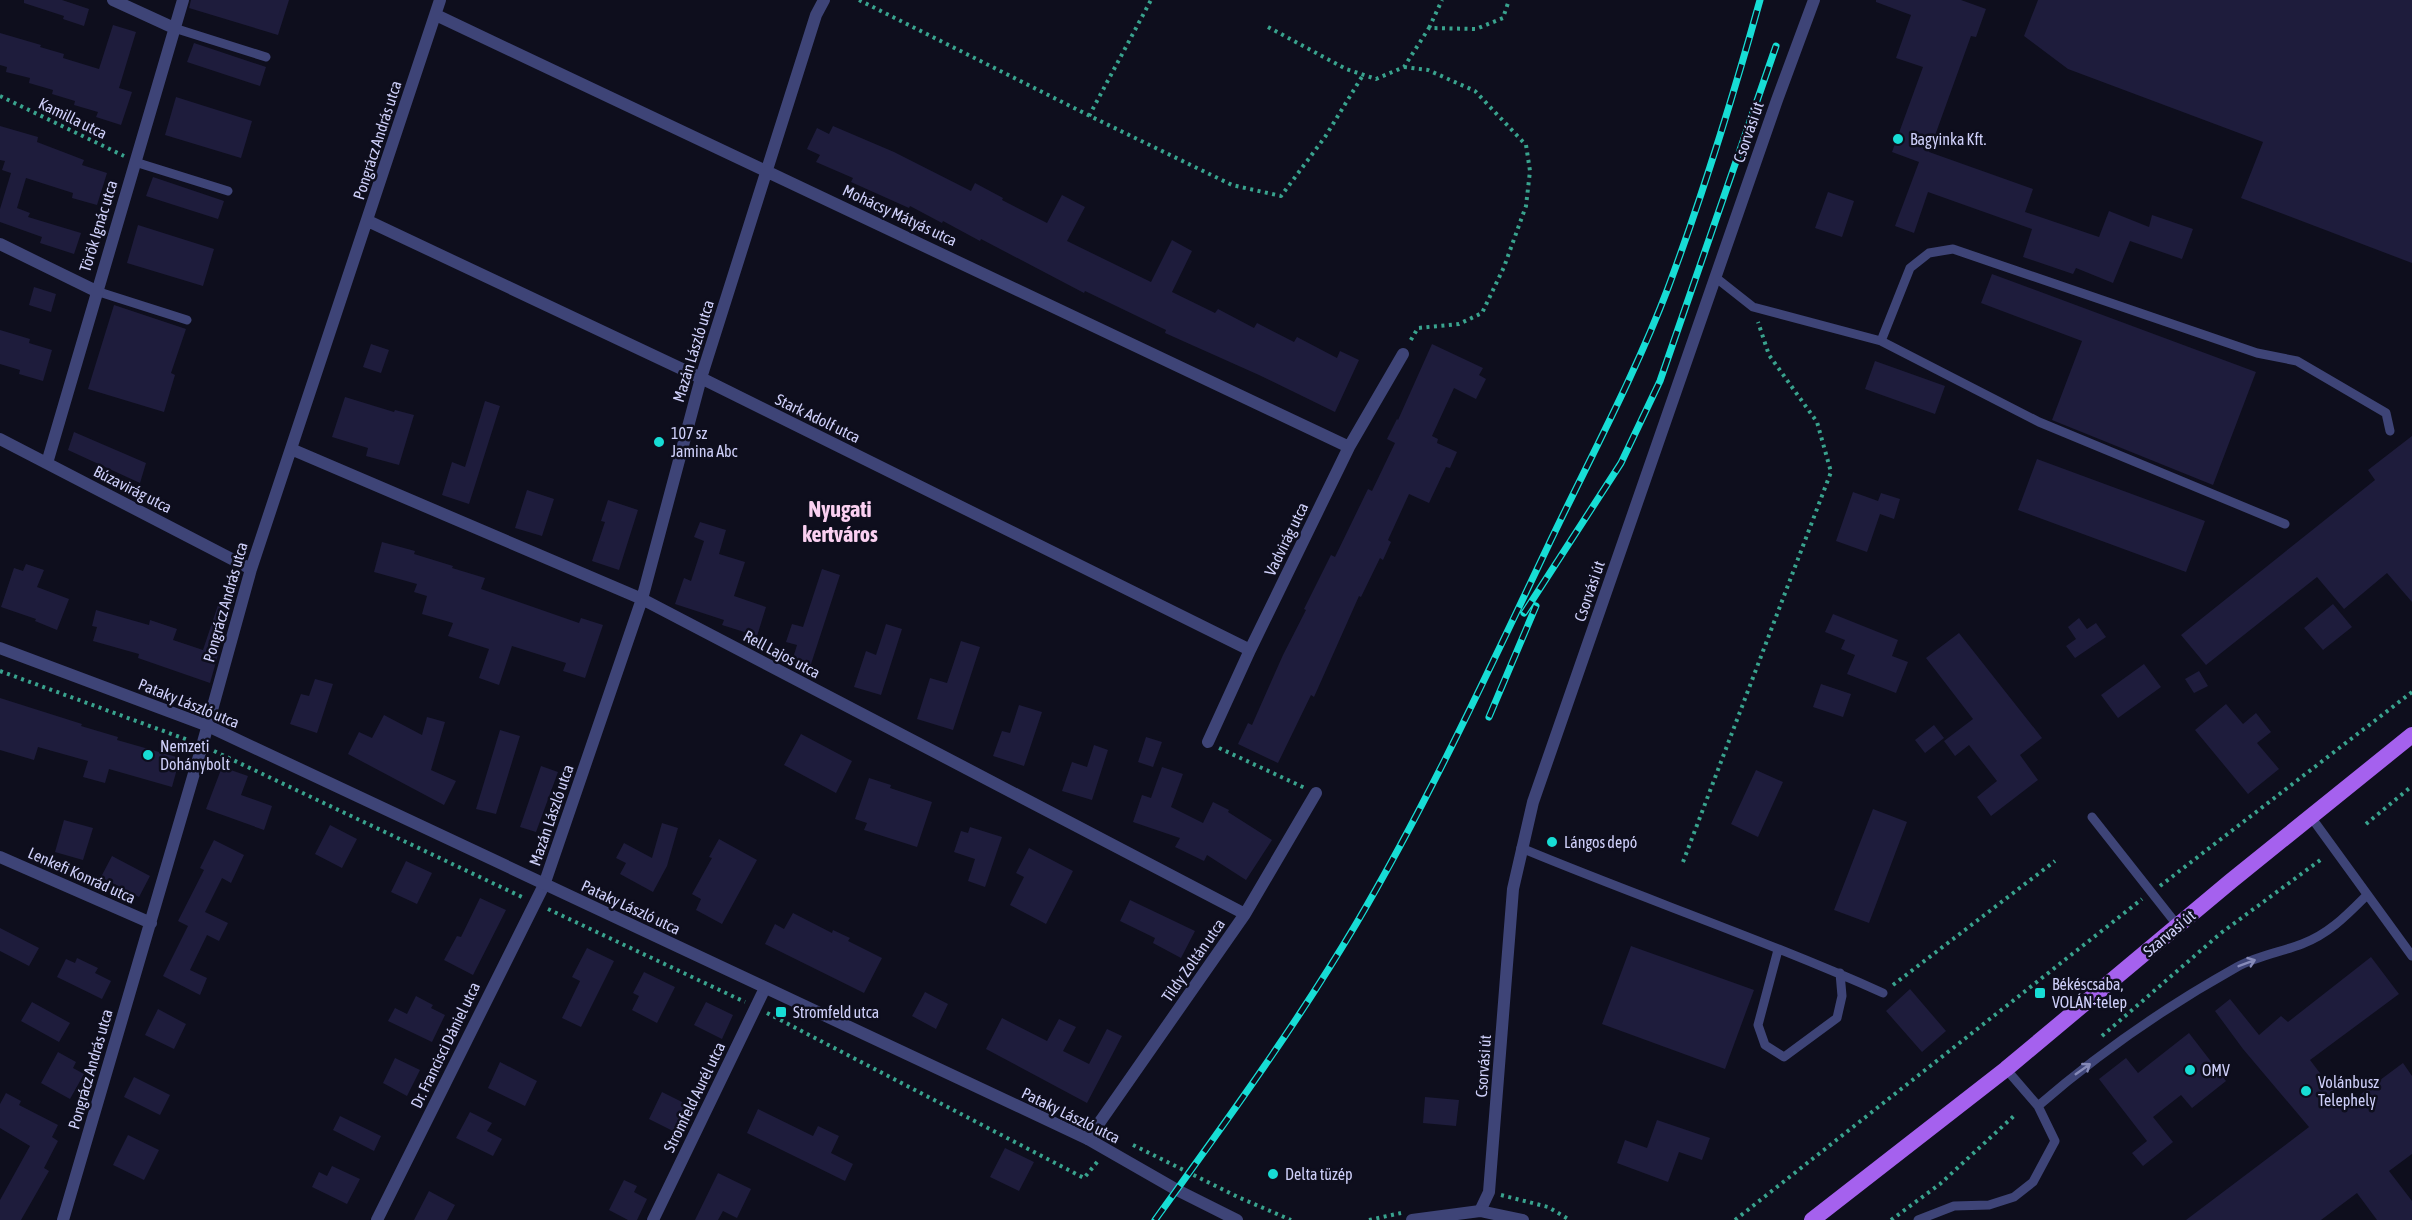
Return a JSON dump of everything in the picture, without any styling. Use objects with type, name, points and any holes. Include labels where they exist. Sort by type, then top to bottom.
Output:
[{"type":"main road","name":"Szarvasi út","points":[[1812,1220],[2006,1069],[2412,735]]},
{"type":"street","points":[[113,0],[174,28]]},
{"type":"street","name":"Török Ignác utca","points":[[46,463],[183,0]]},
{"type":"street","name":"Pongrácz András utca","points":[[63,1220],[208,726],[250,569],[440,0]]},
{"type":"street","name":"Mazán László utca","points":[[544,885],[642,599],[701,378],[816,15],[824,0]]},
{"type":"street","name":"Csorvási út","points":[[1480,1211],[1490,1192],[1513,889],[1533,802],[1715,277],[1814,0]]},
{"type":"street","name":"Mohácsy Mátyás utca","points":[[436,15],[766,169],[1349,447]]},
{"type":"street","name":"Stark Adolf utca","points":[[368,221],[701,378],[1250,650]]},
{"type":"street","points":[[0,244],[96,291]]},
{"type":"street","name":"Vadvirág utca","points":[[1208,742],[1349,447],[1403,354]]},
{"type":"street","name":"Búzavirág utca","points":[[0,439],[250,569]]},
{"type":"street","name":"Rell Lajos utca","points":[[291,449],[642,599],[1245,914]]},
{"type":"street","name":"Pataky László utca","points":[[0,648],[208,726],[1088,1139],[1177,1190],[1237,1220]]},
{"type":"street","name":"Tildy Zoltán utca","points":[[1088,1139],[1245,914],[1316,793]]},
{"type":"street","name":"Lenkefi Konrád utca","points":[[0,857],[151,923]]},
{"type":"street","name":"Dr. Francisci Dániel utca","points":[[377,1220],[544,885]]},
{"type":"street","name":"Stromfeld Aurél utca","points":[[653,1220],[765,988]]},
{"type":"street","points":[[1412,1220],[1480,1211],[1524,1220]]},
{"type":"lane","points":[[174,28],[266,57]]},
{"type":"lane","points":[[135,162],[228,190]]},
{"type":"lane","points":[[1881,341],[1910,268],[1929,253],[1953,249],[2257,353],[2297,361],[2386,413],[2390,431]]},
{"type":"lane","points":[[1715,277],[1753,307],[1881,341],[2039,422],[2285,524]]},
{"type":"lane","points":[[96,291],[187,320]]},
{"type":"lane","points":[[2092,817],[2178,926]]},
{"type":"lane","points":[[2311,817],[2412,956]]},
{"type":"lane","points":[[1521,848],[1883,993]]},
{"type":"lane","points":[[2038,1106],[2070,1079],[2172,1006],[2239,966],[2304,944],[2333,928],[2367,895]]},
{"type":"lane","points":[[1778,950],[1758,1024],[1765,1045],[1784,1057],[1804,1045],[1837,1018],[1842,996],[1840,974]]},
{"type":"lane","points":[[1918,1220],[1954,1206],[1989,1205],[2014,1197],[2033,1182],[2055,1141],[2038,1106],[2006,1069]]},
{"type":"path","points":[[859,0],[1232,185],[1281,196],[1325,137],[1363,75]]},
{"type":"path","points":[[1089,116],[1151,0]]},
{"type":"path","points":[[1404,67],[1429,28],[1442,0]]},
{"type":"path","points":[[1429,28],[1476,29],[1503,18],[1509,0]]},
{"type":"path","points":[[1268,27],[1346,69],[1363,75],[1376,79],[1404,67],[1428,70],[1475,91],[1526,145],[1530,171],[1526,206],[1504,267],[1482,313],[1459,324],[1418,328],[1403,354]]},
{"type":"path","name":"Kamilla utca","points":[[0,96],[135,162]]},
{"type":"path","points":[[1683,862],[1831,472],[1817,422],[1769,355],[1753,307]]},
{"type":"path","points":[[0,671],[202,746],[756,1007]]},
{"type":"path","points":[[1735,1220],[2150,893],[2412,693]]},
{"type":"path","points":[[1208,742],[1316,793]]},
{"type":"path","points":[[2366,824],[2412,786]]},
{"type":"path","points":[[2098,1039],[2221,933],[2323,858]]},
{"type":"path","points":[[1883,993],[2055,861]]},
{"type":"path","points":[[1891,1220],[1940,1184],[2016,1114]]},
{"type":"building","points":[[24,0],[62,0],[89,9],[84,26],[63,19],[64,16],[24,3]]},
{"type":"building","points":[[191,0],[289,0],[278,35],[189,8]]},
{"type":"building","points":[[1876,0],[1961,0],[1986,9],[1976,37],[1971,36],[1929,152],[2033,189],[2025,212],[2099,237],[2109,211],[2149,227],[2152,215],[2193,229],[2182,259],[2130,241],[2113,283],[2076,268],[2073,274],[2023,257],[2032,229],[1928,192],[1914,233],[1895,226],[1919,162],[1892,152],[1923,67],[1896,58],[1911,15],[1876,2]]},
{"type":"building","points":[[2038,0],[2412,0],[2412,263],[2241,198],[2263,142],[2068,69],[2024,36]]},
{"type":"building","points":[[113,25],[136,32],[119,88],[132,92],[121,125],[96,117],[98,112],[74,105],[75,101],[52,94],[53,90],[29,83],[30,78],[6,72],[7,67],[0,65],[0,33],[41,45],[40,47],[64,54],[63,58],[99,69]]},
{"type":"building","points":[[194,43],[266,67],[260,86],[187,62]]},
{"type":"building","points":[[176,97],[252,121],[241,158],[165,135]]},
{"type":"building","points":[[0,126],[38,137],[37,142],[84,160],[82,165],[107,173],[97,205],[72,198],[73,193],[26,178],[17,208],[30,213],[28,217],[81,233],[74,254],[40,243],[42,237],[0,222],[0,209],[11,173],[2,170],[5,161],[0,160]]},
{"type":"building","points":[[833,126],[894,152],[971,191],[975,183],[1047,223],[1062,195],[1085,207],[1067,241],[1151,282],[1172,240],[1192,251],[1172,292],[1215,313],[1218,309],[1254,328],[1257,323],[1294,342],[1297,337],[1337,358],[1340,351],[1359,360],[1335,412],[1165,333],[1166,330],[1085,291],[1084,293],[981,239],[980,241],[943,221],[942,223],[910,206],[909,208],[851,182],[853,178],[816,162],[820,155],[807,149],[817,128],[829,134]]},
{"type":"building","points":[[153,177],[224,201],[218,219],[146,196]]},
{"type":"building","points":[[1828,192],[1854,201],[1842,237],[1815,228]]},
{"type":"building","points":[[138,225],[214,249],[203,286],[127,263]]},
{"type":"building","points":[[1992,274],[2256,372],[2213,485],[2052,420],[2082,341],[1981,303]]},
{"type":"building","points":[[34,287],[56,294],[51,312],[29,305]]},
{"type":"building","points":[[114,305],[186,329],[171,373],[175,375],[164,412],[88,389]]},
{"type":"building","points":[[0,330],[30,339],[29,343],[52,350],[43,381],[19,374],[20,370],[0,364]]},
{"type":"building","points":[[371,344],[389,350],[381,373],[363,367]]},
{"type":"building","points":[[1432,344],[1483,368],[1479,375],[1486,379],[1476,399],[1454,388],[1432,436],[1438,439],[1437,443],[1457,452],[1450,468],[1446,467],[1429,503],[1409,494],[1388,540],[1391,542],[1383,560],[1380,558],[1361,597],[1359,596],[1314,697],[1311,695],[1278,763],[1238,744],[1248,723],[1252,725],[1331,555],[1335,557],[1368,489],[1372,491],[1395,443],[1387,439],[1398,420]]},
{"type":"building","points":[[1875,361],[1945,386],[1935,414],[1865,389]]},
{"type":"building","points":[[345,397],[394,412],[395,410],[414,415],[399,465],[366,456],[368,448],[332,437]]},
{"type":"building","points":[[485,401],[500,406],[469,504],[442,495],[452,462],[465,467]]},
{"type":"building","points":[[74,432],[146,463],[140,483],[68,450]]},
{"type":"building","points":[[2412,436],[2412,602],[2387,573],[2344,609],[2317,577],[2206,665],[2181,635],[2375,480],[2368,470]]},
{"type":"building","points":[[2037,459],[2205,521],[2186,572],[2018,510]]},
{"type":"building","points":[[527,490],[554,499],[542,536],[515,528]]},
{"type":"building","points":[[1853,492],[1878,501],[1881,493],[1900,499],[1894,519],[1880,514],[1867,552],[1836,541]]},
{"type":"building","points":[[608,500],[638,510],[619,570],[592,561],[605,522],[601,521]]},
{"type":"building","points":[[700,522],[726,530],[719,554],[745,562],[734,596],[766,607],[757,636],[722,625],[724,620],[675,604],[684,578],[691,581],[704,541],[694,537]]},
{"type":"building","points":[[382,542],[415,551],[414,554],[485,578],[481,589],[579,623],[581,618],[603,625],[585,678],[563,671],[566,663],[512,646],[499,685],[479,678],[489,649],[448,636],[453,623],[422,614],[427,596],[414,592],[417,584],[374,572]]},
{"type":"building","points":[[26,564],[44,570],[37,587],[69,599],[57,630],[35,621],[36,619],[1,607],[14,568],[23,571]]},
{"type":"building","points":[[822,569],[840,575],[811,664],[793,658],[797,645],[786,642],[792,624],[803,627]]},
{"type":"building","points":[[2333,604],[2352,627],[2323,650],[2304,628]]},
{"type":"building","points":[[218,605],[231,609],[210,683],[138,658],[139,654],[93,641],[97,627],[92,626],[96,610],[149,625],[150,620],[177,629],[173,640],[203,650]]},
{"type":"building","points":[[1833,614],[1898,640],[1892,656],[1908,662],[1896,693],[1847,674],[1855,655],[1841,649],[1845,640],[1825,632]]},
{"type":"building","points":[[2079,618],[2087,629],[2096,623],[2106,637],[2075,658],[2066,646],[2076,639],[2068,627]]},
{"type":"building","points":[[886,624],[902,629],[881,695],[854,687],[866,651],[876,655]]},
{"type":"building","points":[[1959,633],[2042,738],[2020,755],[2038,780],[1991,816],[1977,797],[1997,781],[1969,745],[1955,756],[1944,741],[1973,719],[1926,658]]},
{"type":"building","points":[[961,641],[980,647],[953,730],[917,719],[930,678],[947,683]]},
{"type":"building","points":[[2144,664],[2161,687],[2118,718],[2101,695]]},
{"type":"building","points":[[2199,671],[2208,686],[2194,693],[2185,679]]},
{"type":"building","points":[[315,679],[333,684],[317,733],[290,724],[301,694],[309,696]]},
{"type":"building","points":[[1821,684],[1851,694],[1843,717],[1813,707]]},
{"type":"building","points":[[0,698],[82,724],[81,726],[118,737],[117,740],[180,758],[172,787],[109,769],[105,783],[83,777],[88,761],[38,747],[34,760],[0,750]]},
{"type":"building","points":[[2226,704],[2243,724],[2256,713],[2271,732],[2257,743],[2279,769],[2248,794],[2195,730]]},
{"type":"building","points":[[1019,705],[1042,712],[1024,766],[993,756],[1002,731],[1010,733]]},
{"type":"building","points":[[384,715],[422,735],[427,717],[445,722],[431,770],[456,781],[444,805],[348,754],[359,732],[372,738]]},
{"type":"building","points":[[1934,725],[1944,738],[1925,753],[1915,740]]},
{"type":"building","points":[[500,730],[520,736],[496,814],[476,809]]},
{"type":"building","points":[[801,734],[852,761],[836,793],[784,765]]},
{"type":"building","points":[[1146,737],[1162,742],[1153,767],[1138,762]]},
{"type":"building","points":[[1094,745],[1108,750],[1092,800],[1062,791],[1072,762],[1087,767]]},
{"type":"building","points":[[541,766],[558,772],[536,832],[520,827]]},
{"type":"building","points":[[222,767],[248,776],[241,795],[272,806],[264,830],[206,809]]},
{"type":"building","points":[[1162,767],[1183,774],[1171,807],[1203,823],[1213,802],[1229,810],[1228,812],[1272,840],[1246,880],[1207,855],[1204,861],[1175,847],[1180,838],[1133,822],[1142,795],[1151,798]]},
{"type":"building","points":[[1756,770],[1783,782],[1758,837],[1731,824]]},
{"type":"building","points":[[869,778],[891,785],[890,788],[932,802],[917,847],[864,830],[867,823],[855,819]]},
{"type":"building","points":[[1873,809],[1907,822],[1869,923],[1834,910]]},
{"type":"building","points":[[64,820],[93,828],[83,860],[55,852]]},
{"type":"building","points":[[662,823],[678,828],[667,866],[653,892],[620,874],[626,863],[616,858],[624,843],[652,858]]},
{"type":"building","points":[[330,825],[357,839],[342,868],[315,854]]},
{"type":"building","points":[[970,827],[1002,837],[985,887],[968,881],[975,859],[954,852],[961,831],[968,833]]},
{"type":"building","points":[[719,839],[757,860],[722,924],[696,910],[701,899],[692,894],[712,858],[709,857]]},
{"type":"building","points":[[214,840],[244,855],[231,883],[222,878],[205,912],[228,923],[219,941],[207,935],[190,970],[207,978],[200,995],[163,976],[188,926],[178,921],[204,870],[200,868]]},
{"type":"building","points":[[1029,848],[1073,871],[1046,924],[1010,905],[1024,877],[1016,873]]},
{"type":"building","points":[[112,856],[150,876],[139,897],[101,877]]},
{"type":"building","points":[[406,861],[432,873],[417,904],[391,892]]},
{"type":"building","points":[[480,898],[506,910],[473,975],[444,960],[457,936],[461,937]]},
{"type":"building","points":[[1130,900],[1195,931],[1181,958],[1153,943],[1155,938],[1120,921]]},
{"type":"building","points":[[793,913],[832,933],[833,930],[850,938],[848,941],[882,958],[864,993],[765,944],[775,924],[784,929]]},
{"type":"building","points":[[0,928],[39,948],[29,966],[0,951]]},
{"type":"building","points":[[1631,946],[1754,990],[1725,1069],[1602,1024]]},
{"type":"building","points":[[587,948],[614,961],[581,1027],[562,1018],[580,981],[572,977]]},
{"type":"building","name":"Volánbusz Telephely","points":[[2371,957],[2399,994],[2310,1060],[2345,1106],[2403,1063],[2412,1076],[2412,1154],[2389,1171],[2412,1201],[2412,1220],[2377,1220],[2357,1193],[2321,1220],[2186,1220],[2309,1127],[2243,1049],[2215,1011],[2230,999],[2259,1035],[2281,1016],[2288,1022]]},
{"type":"building","points":[[77,958],[98,968],[95,973],[111,981],[102,999],[57,977],[66,959],[75,963]]},
{"type":"building","points":[[644,972],[675,987],[657,1023],[632,1010],[639,996],[633,993]]},
{"type":"building","points":[[1910,989],[1946,1031],[1922,1052],[1886,1011]]},
{"type":"building","points":[[925,992],[948,1004],[936,1029],[912,1016]]},
{"type":"building","points":[[416,996],[433,1005],[431,1008],[445,1015],[432,1042],[388,1021],[395,1008],[407,1014]]},
{"type":"building","points":[[32,1002],[70,1023],[59,1042],[21,1021]]},
{"type":"building","points":[[706,1002],[733,1015],[722,1039],[694,1025]]},
{"type":"building","points":[[158,1009],[186,1024],[174,1049],[145,1035]]},
{"type":"building","points":[[1002,1018],[1047,1041],[1059,1019],[1076,1027],[1063,1051],[1089,1064],[1107,1029],[1122,1036],[1087,1103],[986,1049]]},
{"type":"building","points":[[2189,1033],[2226,1081],[2192,1108],[2181,1095],[2153,1117],[2173,1142],[2143,1166],[2132,1153],[2147,1141],[2099,1079],[2126,1058],[2138,1073]]},
{"type":"building","points":[[58,1052],[76,1062],[73,1068],[84,1074],[70,1099],[41,1083]]},
{"type":"building","points":[[395,1058],[420,1070],[407,1096],[383,1083]]},
{"type":"building","points":[[500,1062],[537,1081],[525,1106],[488,1088]]},
{"type":"building","points":[[134,1077],[170,1095],[160,1115],[124,1097]]},
{"type":"building","points":[[662,1092],[690,1106],[677,1133],[649,1119]]},
{"type":"building","points":[[6,1093],[21,1101],[19,1105],[58,1125],[52,1137],[58,1141],[44,1168],[49,1171],[21,1220],[0,1220],[0,1200],[30,1146],[0,1128],[0,1104]]},
{"type":"building","points":[[1425,1097],[1459,1100],[1456,1126],[1423,1123]]},
{"type":"building","points":[[758,1109],[813,1136],[818,1126],[839,1136],[831,1153],[853,1164],[845,1181],[747,1133]]},
{"type":"building","points":[[470,1112],[492,1123],[487,1131],[502,1139],[493,1156],[456,1138]]},
{"type":"building","points":[[340,1116],[381,1136],[374,1151],[333,1130]]},
{"type":"building","points":[[1657,1120],[1710,1138],[1702,1160],[1679,1152],[1668,1182],[1617,1163],[1625,1140],[1647,1148]]},
{"type":"building","points":[[128,1135],[159,1150],[144,1180],[113,1165]]},
{"type":"building","points":[[1005,1148],[1034,1162],[1019,1191],[990,1177]]},
{"type":"building","points":[[332,1166],[360,1179],[347,1204],[312,1187],[319,1172],[327,1176]]},
{"type":"building","points":[[718,1173],[751,1189],[737,1218],[723,1211],[718,1220],[695,1220]]},
{"type":"building","points":[[624,1180],[637,1186],[634,1192],[647,1199],[637,1220],[628,1220],[609,1210]]},
{"type":"building","points":[[429,1191],[455,1205],[447,1220],[414,1220]]},
{"type":"railway","points":[[1155,1220],[1259,1074],[1333,962],[1408,831],[1457,736],[1655,321],[1705,181],[1760,0]]},
{"type":"railway","points":[[1524,613],[1621,463],[1660,381],[1776,46]]},
{"type":"railway","points":[[1489,717],[1536,606]]},
{"type":"place","name":"Bagyinka Kft.","points":[[1898,139]]},
{"type":"place","name":"107 sz Jamina Abc","points":[[659,442]]},
{"type":"place","name":"Nemzeti Dohánybolt","points":[[148,755]]},
{"type":"place","name":"Lángos depó","points":[[1552,842]]},
{"type":"place","name":"Békéscsaba, VOLÁN-telep","points":[[2040,993]]},
{"type":"place","name":"Stromfeld utca","points":[[781,1012]]},
{"type":"place","name":"OMV","points":[[2190,1070]]},
{"type":"place","name":"Volánbusz Telephely","points":[[2306,1091]]},
{"type":"place","name":"Delta tüzép","points":[[1273,1174]]},
{"type":"district","name":"Nyugati kertváros","points":[[840,522]]}]
